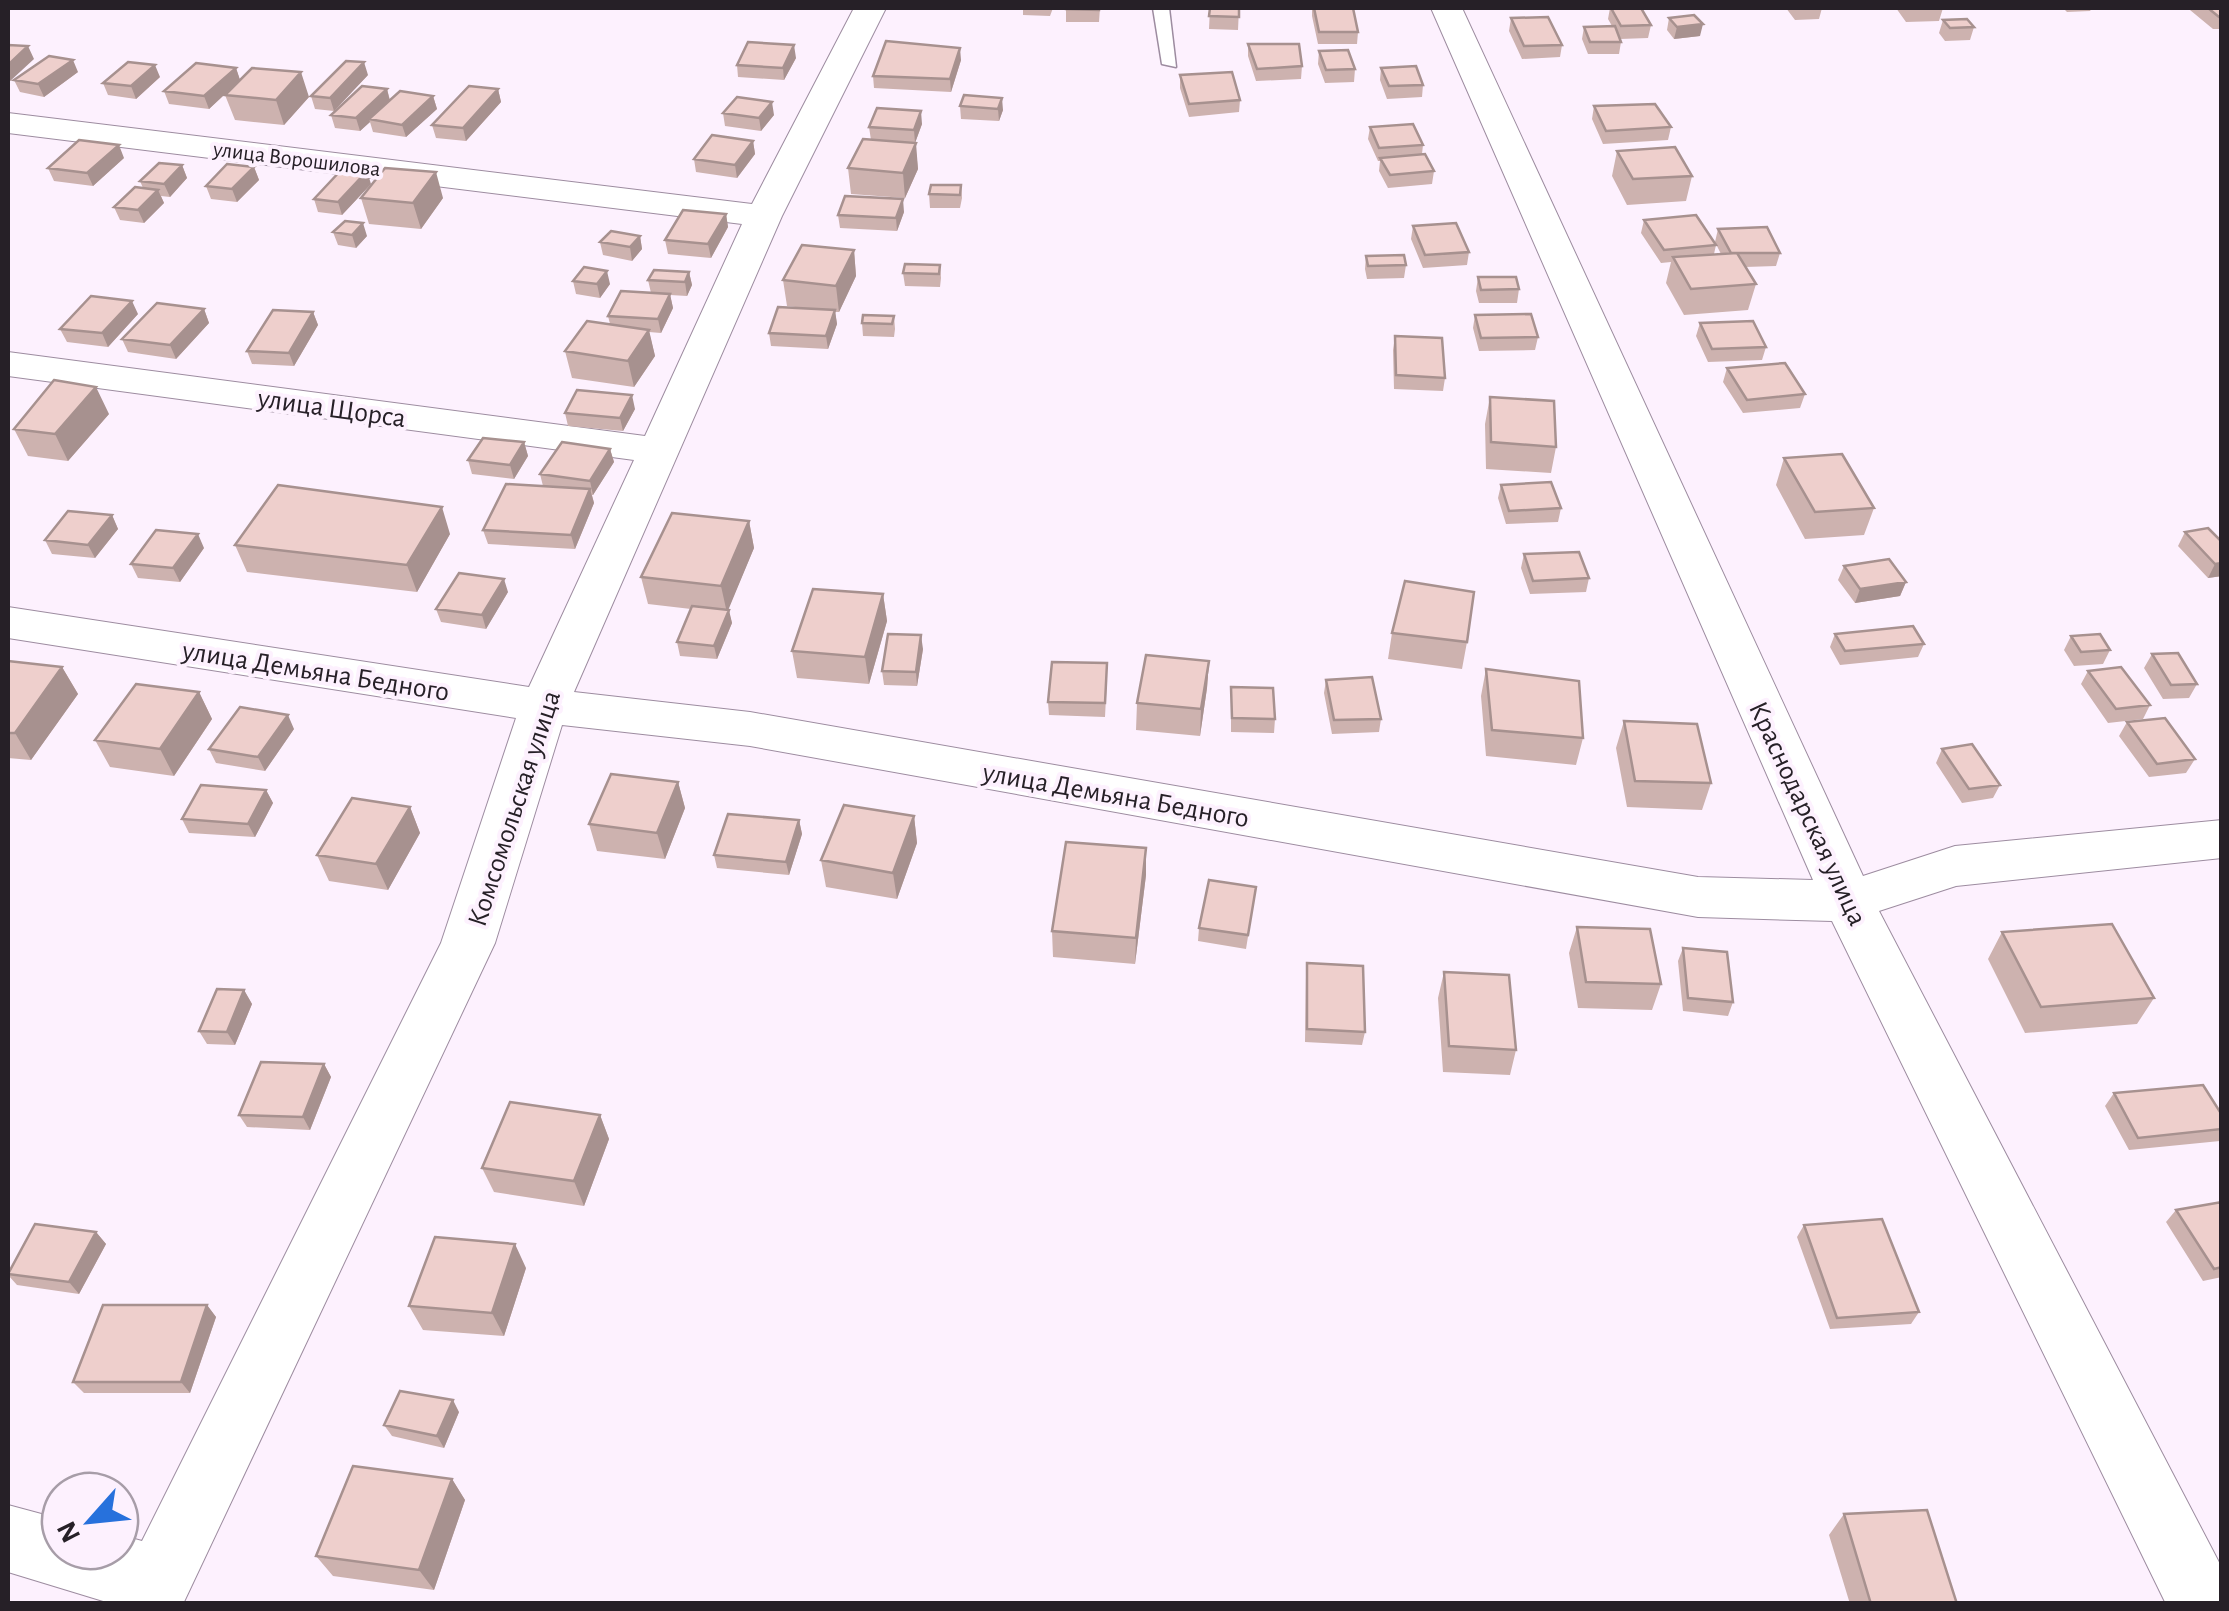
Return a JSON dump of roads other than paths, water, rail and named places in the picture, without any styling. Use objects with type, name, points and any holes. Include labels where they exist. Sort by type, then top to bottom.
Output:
[{"type":"street","name":"Комсомольская улица","points":[[153,1591],[468,943],[544,706],[764,216],[870,8]]},
{"type":"street","name":"Краснодарская улица","points":[[1447,8],[1848,901],[2203,1604]]},
{"type":"street","name":"улица Ворошилова","points":[[8,123],[764,216]]},
{"type":"street","name":"улица Щорса","points":[[8,364],[657,450]]},
{"type":"street","name":"улица Демьяна Бедного","points":[[8,622],[544,706],[750,729],[1698,898],[1848,901],[1954,866],[2222,838]]},
{"type":"street","points":[[8,1539],[153,1591]]},
{"type":"lane","points":[[1161,8],[1170,64]]}]
